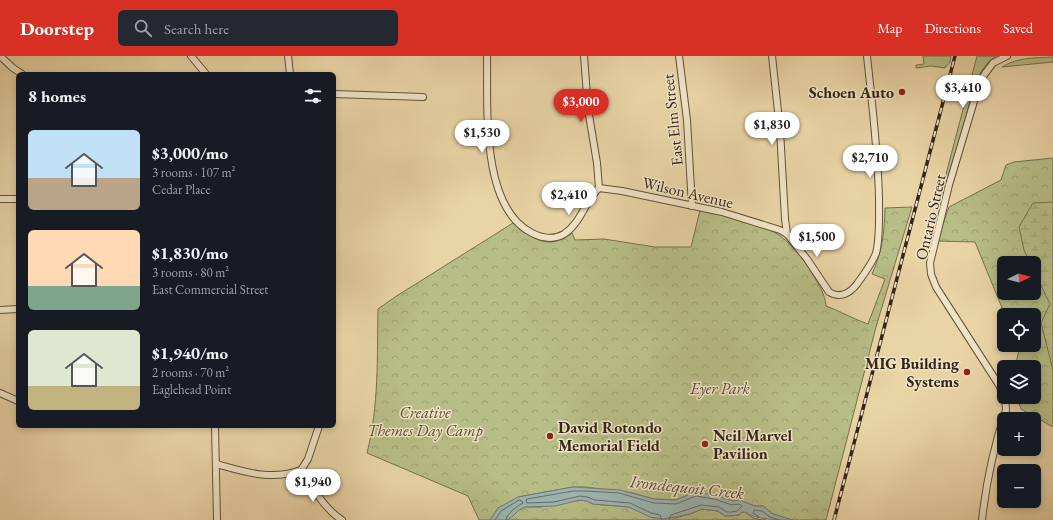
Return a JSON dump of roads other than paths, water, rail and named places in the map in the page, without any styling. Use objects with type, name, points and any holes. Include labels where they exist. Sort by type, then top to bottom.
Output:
[{"type":"street","points":[[0,56],[19,72]]},
{"type":"street","points":[[191,56],[204,72]]},
{"type":"street","points":[[288,56],[290,72]]},
{"type":"street","points":[[487,56],[489,132],[492,167],[496,184],[504,204],[520,226],[535,234],[554,238],[564,234],[573,226],[592,194],[599,188],[587,95],[584,56]]},
{"type":"street","name":"East Elm Street","points":[[678,56],[687,120],[692,206]]},
{"type":"street","points":[[772,56],[780,130],[787,234]]},
{"type":"street","name":"Wilson Avenue","points":[[599,188],[622,191],[722,212],[780,230],[787,234],[807,259],[829,292],[834,295],[841,296],[852,291],[876,252],[879,216],[879,164],[867,56]]},
{"type":"street","name":"Ontario Street","points":[[982,520],[984,500],[993,455],[1006,410],[1006,405],[999,385],[936,287],[931,274],[930,263],[950,185],[975,98],[984,75],[993,63],[1007,56]]},
{"type":"street","points":[[336,94],[423,97]]},
{"type":"street","points":[[0,199],[16,199]]},
{"type":"street","points":[[0,310],[16,309]]},
{"type":"street","points":[[0,393],[16,400]]},
{"type":"street","points":[[215,428],[216,520]]},
{"type":"street","points":[[216,464],[258,475],[285,474],[301,470],[308,459],[318,428]]},
{"type":"street","points":[[301,470],[335,516],[342,520]]},
{"type":"water","points":[[573,487],[620,490],[654,499],[676,500],[695,492],[714,495],[733,501],[739,500],[755,506],[763,506],[773,514],[793,520],[774,520],[755,517],[745,512],[742,512],[739,515],[725,516],[718,511],[702,509],[690,514],[663,519],[650,517],[629,507],[593,504],[580,500],[555,506],[525,507],[507,520],[490,520],[498,508],[518,497]]},
{"type":"railway","points":[[834,520],[955,56]]},
{"type":"place","name":"Schoen Auto","points":[[902,92]]},
{"type":"place","name":"MIG Building Systems","points":[[967,372]]},
{"type":"place","name":"David Rotondo Memorial Field","points":[[550,436]]},
{"type":"place","name":"Neil Marvel Pavilion","points":[[705,444]]},
{"type":"park label","name":"Eyer Park","points":[[720,388]]},
{"type":"park label","name":"Creative Themes Day Camp","points":[[425,421]]},
{"type":"water label","name":"Irondequoit Creek","points":[[687,487]]}]
